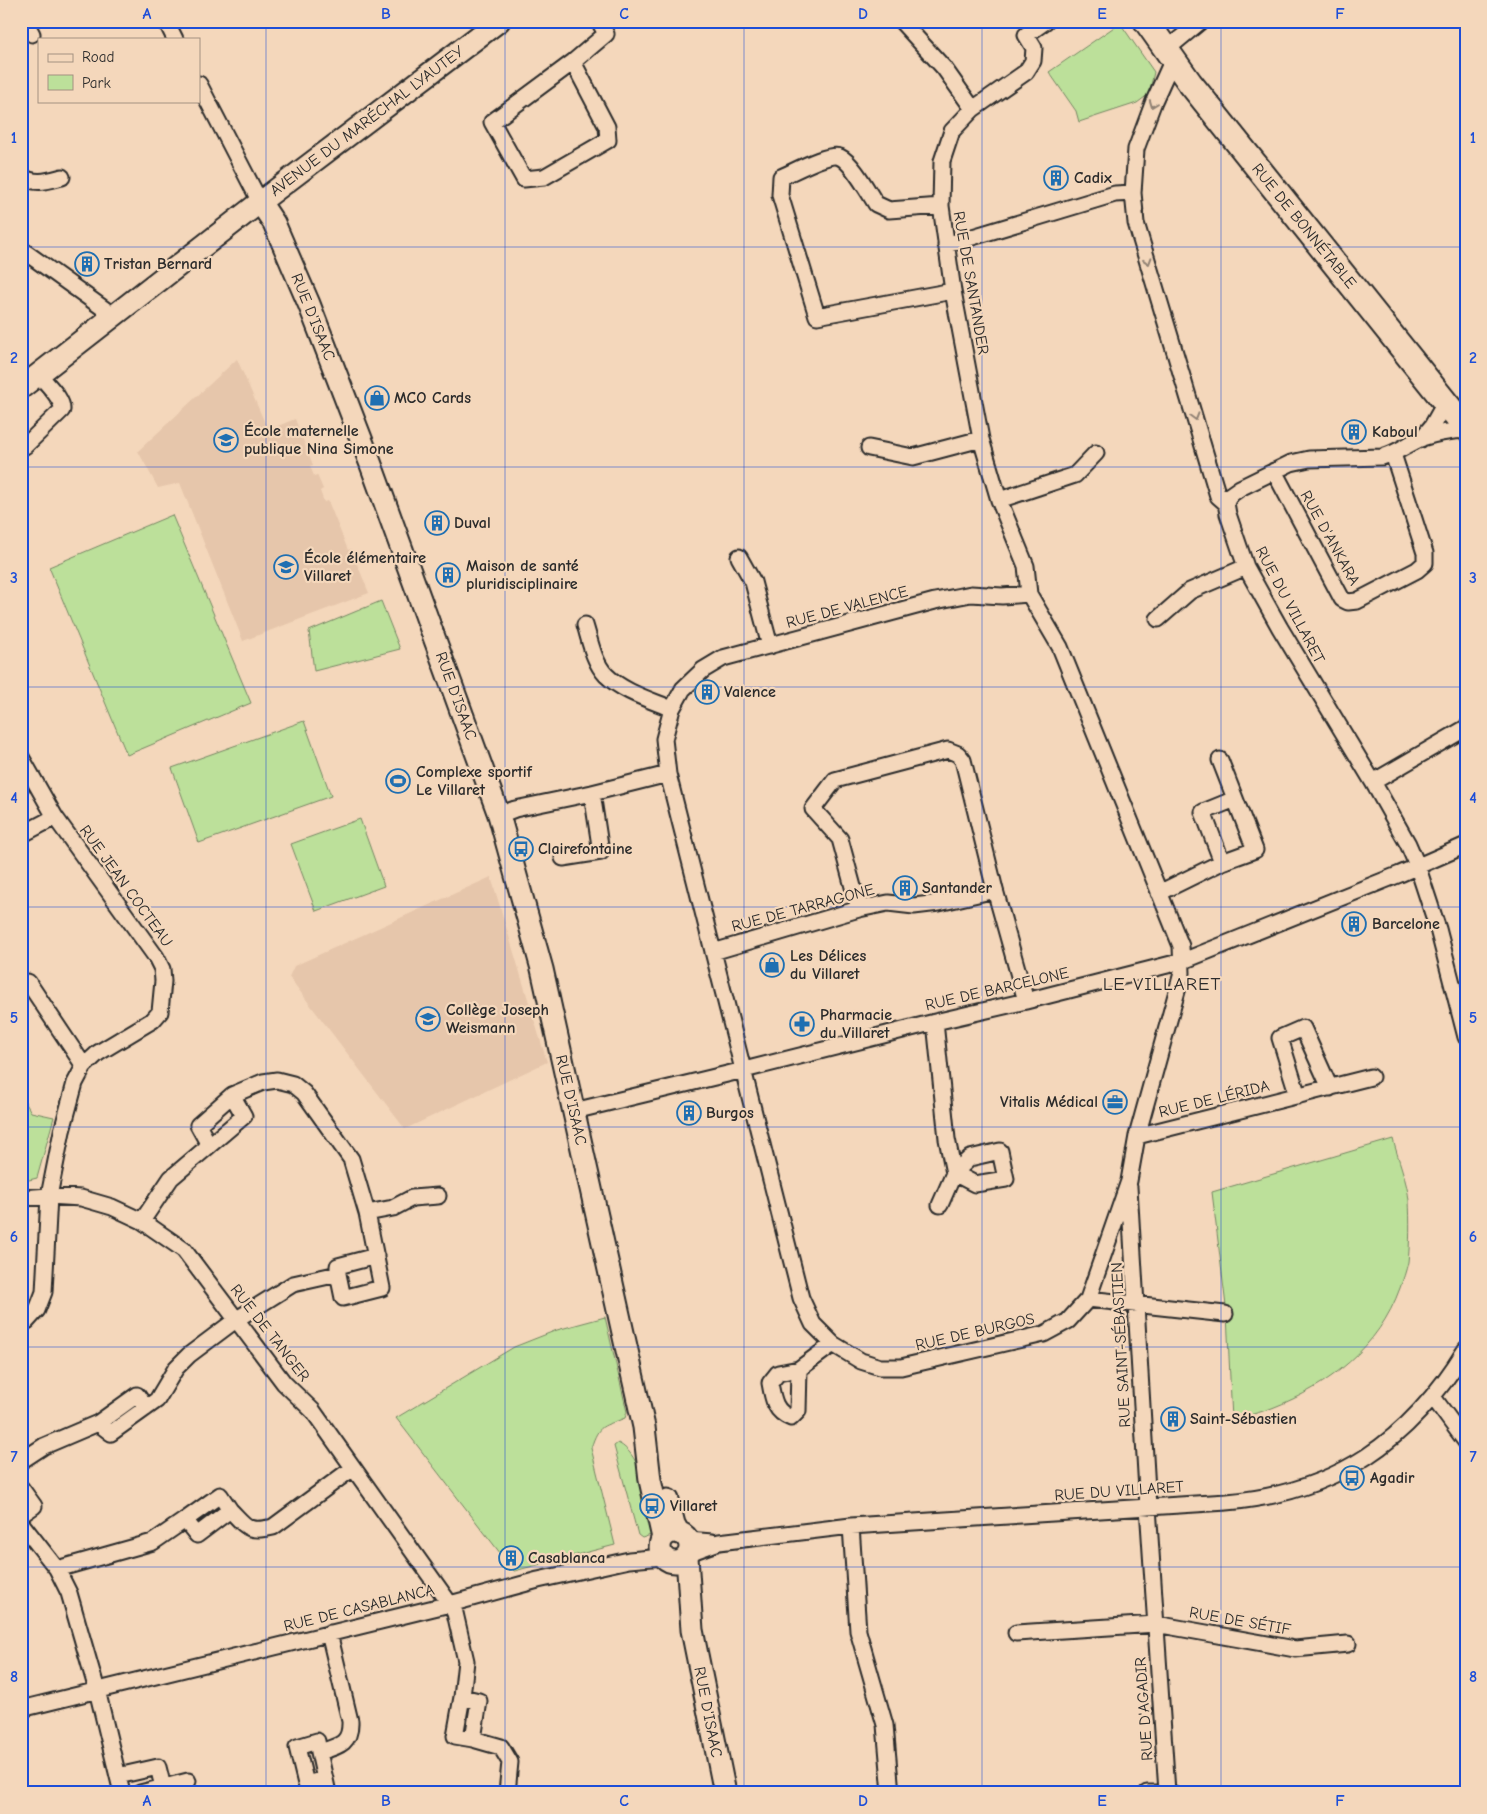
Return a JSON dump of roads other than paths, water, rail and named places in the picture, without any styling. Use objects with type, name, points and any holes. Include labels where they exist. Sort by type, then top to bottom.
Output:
[{"type":"main road","name":"RUE DE BONNÉTABLE","points":[[1146,21],[1169,55],[1466,429]]},
{"type":"street","points":[[166,21],[174,38]]},
{"type":"street","name":"AVENUE DU MARÉCHAL LYAUTEY","points":[[21,388],[260,202],[499,21]]},
{"type":"street","points":[[573,62],[607,127],[608,140],[544,177],[524,179],[492,122],[573,62],[606,34],[599,21]]},
{"type":"street","points":[[901,21],[944,68],[973,109]]},
{"type":"street","name":"RUE DE SANTANDER","points":[[1029,594],[1026,566],[999,500],[981,439],[953,290],[940,206],[942,161],[952,131],[973,109],[1026,72],[1033,61],[1034,48],[1026,35],[1046,21]]},
{"type":"street","points":[[1169,55],[1201,21]]},
{"type":"street","name":"RUE DU VILLARET","points":[[1169,55],[1136,149],[1133,193],[1136,223],[1218,496],[1226,503],[1246,566],[1284,636],[1373,782],[1408,844],[1438,929],[1466,1037]]},
{"type":"street","name":"RUE D'ISAAC","points":[[200,86],[260,202],[274,223],[316,323],[370,462],[499,815],[542,969],[644,1427],[650,1480],[675,1548],[725,1793]]},
{"type":"street","points":[[940,206],[888,210],[882,208],[876,204],[847,162],[838,156],[829,157],[781,177],[780,195],[817,316],[953,290]]},
{"type":"street","points":[[21,176],[28,180],[42,182],[62,177]]},
{"type":"street","points":[[946,245],[1115,194],[1133,193]]},
{"type":"street","points":[[21,249],[114,316]]},
{"type":"street","points":[[25,446],[62,410],[59,399],[39,374]]},
{"type":"street","points":[[1421,439],[1432,426],[1445,403]]},
{"type":"street","points":[[1226,503],[1230,495],[1240,488],[1291,463],[1309,459],[1382,457],[1393,454],[1421,439],[1466,429]]},
{"type":"street","points":[[869,448],[913,458],[981,439]]},
{"type":"street","points":[[999,500],[1075,475],[1096,454]]},
{"type":"street","name":"RUE D'ANKARA","points":[[1274,471],[1342,599],[1348,602],[1357,601],[1417,570],[1425,563],[1425,553],[1393,454]]},
{"type":"street","points":[[739,558],[753,582],[770,646]]},
{"type":"street","points":[[1158,620],[1190,591],[1246,566]]},
{"type":"street","name":"RUE DE VALENCE","points":[[742,1071],[668,774],[664,739],[672,710],[683,689],[703,670],[722,658],[936,601],[971,594],[1002,596],[1029,594]]},
{"type":"street","points":[[1029,594],[1060,647],[1181,946],[1183,961]]},
{"type":"street","points":[[585,625],[593,652],[606,675],[622,686],[672,710]]},
{"type":"street","points":[[1373,782],[1466,728]]},
{"type":"street","points":[[859,909],[840,839],[813,809],[835,780],[948,750],[958,754],[963,760],[1026,1002]]},
{"type":"street","name":"RUE JEAN COCTEAU","points":[[21,757],[55,817],[156,957],[162,969],[160,1012],[153,1020],[98,1053],[84,1066],[75,1083],[62,1131],[49,1196],[44,1292],[37,1310],[27,1321],[21,1324]]},
{"type":"street","points":[[1159,893],[1222,862],[1255,850],[1220,760]]},
{"type":"street","points":[[499,815],[515,809],[668,774]]},
{"type":"street","points":[[563,858],[601,852],[592,792]]},
{"type":"street","points":[[1222,862],[1204,812],[1235,799]]},
{"type":"street","points":[[21,835],[55,817]]},
{"type":"street","name":"RUE DE BARCELONE","points":[[574,1111],[935,1022],[1026,1002],[1183,961],[1466,845]]},
{"type":"street","name":"RUE DE TARRAGONE","points":[[713,952],[859,909],[888,903],[914,906],[939,903],[996,890]]},
{"type":"street","name":"RUE DE BURGOS","points":[[742,1071],[801,1298],[813,1324],[833,1344],[861,1361],[880,1367],[901,1367],[1044,1334],[1068,1321],[1088,1299],[1129,1181],[1137,1136],[1182,973],[1183,961]]},
{"type":"street","points":[[28,982],[84,1066]]},
{"type":"street","points":[[935,1022],[947,1139],[954,1173],[940,1205]]},
{"type":"street","name":"RUE DE LÉRIDA","points":[[1298,1096],[1280,1038],[1302,1028],[1330,1088]]},
{"type":"street","name":"RUE DE LÉRIDA","points":[[1137,1136],[1371,1077]]},
{"type":"street","points":[[209,1145],[198,1126],[232,1095],[263,1082],[278,1080],[293,1084],[304,1093],[351,1159],[367,1213],[376,1256],[382,1288],[343,1298],[338,1266],[376,1256]]},
{"type":"street","points":[[142,1221],[171,1178],[244,1116],[232,1095]]},
{"type":"street","name":"RUE SAINT-SÉBASTIEN","points":[[1129,1181],[1148,1507]]},
{"type":"street","name":"RUE DE TANGER","points":[[21,1198],[49,1196],[81,1198],[112,1207],[142,1221],[184,1250],[284,1383],[313,1411],[450,1604],[455,1613],[466,1661],[462,1697],[479,1701],[473,1739],[501,1747],[510,1762],[507,1793]]},
{"type":"street","points":[[367,1213],[393,1208],[412,1198],[438,1196]]},
{"type":"street","points":[[21,1462],[44,1446],[98,1423],[111,1434],[157,1400],[176,1368],[189,1355],[237,1320],[293,1284],[338,1274]]},
{"type":"street","points":[[1088,1299],[1225,1314]]},
{"type":"street","points":[[799,1369],[833,1344]]},
{"type":"street","name":"RUE DU VILLARET","points":[[675,1548],[851,1526],[1257,1500],[1316,1482],[1350,1468],[1375,1451],[1397,1434],[1433,1398],[1466,1349]]},
{"type":"street","points":[[1433,1398],[1466,1442]]},
{"type":"street","points":[[57,1569],[153,1542],[185,1520],[196,1535],[230,1510],[248,1528],[260,1530],[273,1527],[353,1468]]},
{"type":"street","points":[[21,1488],[34,1506],[21,1515]]},
{"type":"street","name":"RUE D'AGADIR","points":[[1148,1507],[1169,1792]]},
{"type":"street","points":[[21,1523],[57,1569],[70,1593],[97,1690],[122,1793]]},
{"type":"street","points":[[851,1526],[858,1631],[885,1725],[891,1793]]},
{"type":"street","name":"RUE DE CASABLANCA","points":[[21,1709],[450,1604],[538,1580],[675,1548]]},
{"type":"street","points":[[1016,1633],[1156,1624]]},
{"type":"street","name":"RUE DE SÉTIF","points":[[1156,1624],[1295,1649],[1348,1644]]},
{"type":"street","points":[[320,1752],[343,1743],[348,1738],[350,1730],[350,1721],[329,1633]]},
{"type":"street","points":[[317,1741],[320,1752],[327,1786],[306,1784],[297,1747],[317,1741]]},
{"type":"street","points":[[118,1776],[158,1767],[163,1787]]},
{"type":"street","points":[[140,1793],[188,1781]]},
{"type":"street","points":[[1147,1793],[1169,1792]]},
{"type":"place","name":"Cadix","points":[[1056,178]]},
{"type":"place","name":"Tristan Bernard","points":[[87,264]]},
{"type":"place","name":"MCO Cards","points":[[377,398]]},
{"type":"place","name":"Kaboul","points":[[1354,432]]},
{"type":"place","name":"École maternelle publique Nina Simone","points":[[226,440]]},
{"type":"place","name":"Duval","points":[[437,523]]},
{"type":"place","name":"École élémentaire Villaret","points":[[286,567]]},
{"type":"place","name":"Maison de santé pluridisciplinaire","points":[[448,575]]},
{"type":"place","name":"Valence","points":[[707,692]]},
{"type":"place","name":"Complexe sportif Le Villaret","points":[[398,781]]},
{"type":"place","name":"Clairefontaine","points":[[521,849]]},
{"type":"place","name":"Santander","points":[[905,888]]},
{"type":"place","name":"Barcelone","points":[[1354,924]]},
{"type":"place","name":"Les Délices du Villaret","points":[[772,965]]},
{"type":"place","name":"Collège Joseph Weismann","points":[[428,1019]]},
{"type":"place","name":"Pharmacie du Villaret","points":[[802,1024]]},
{"type":"place","name":"Vitalis Médical","points":[[1115,1102]]},
{"type":"place","name":"Burgos","points":[[689,1113]]},
{"type":"place","name":"Saint-Sébastien","points":[[1173,1419]]},
{"type":"place","name":"Agadir","points":[[1352,1478]]},
{"type":"place","name":"Villaret","points":[[652,1506]]},
{"type":"place","name":"Casablanca","points":[[511,1558]]},
{"type":"district","name":"LE VILLARET","points":[[1162,984]]}]
